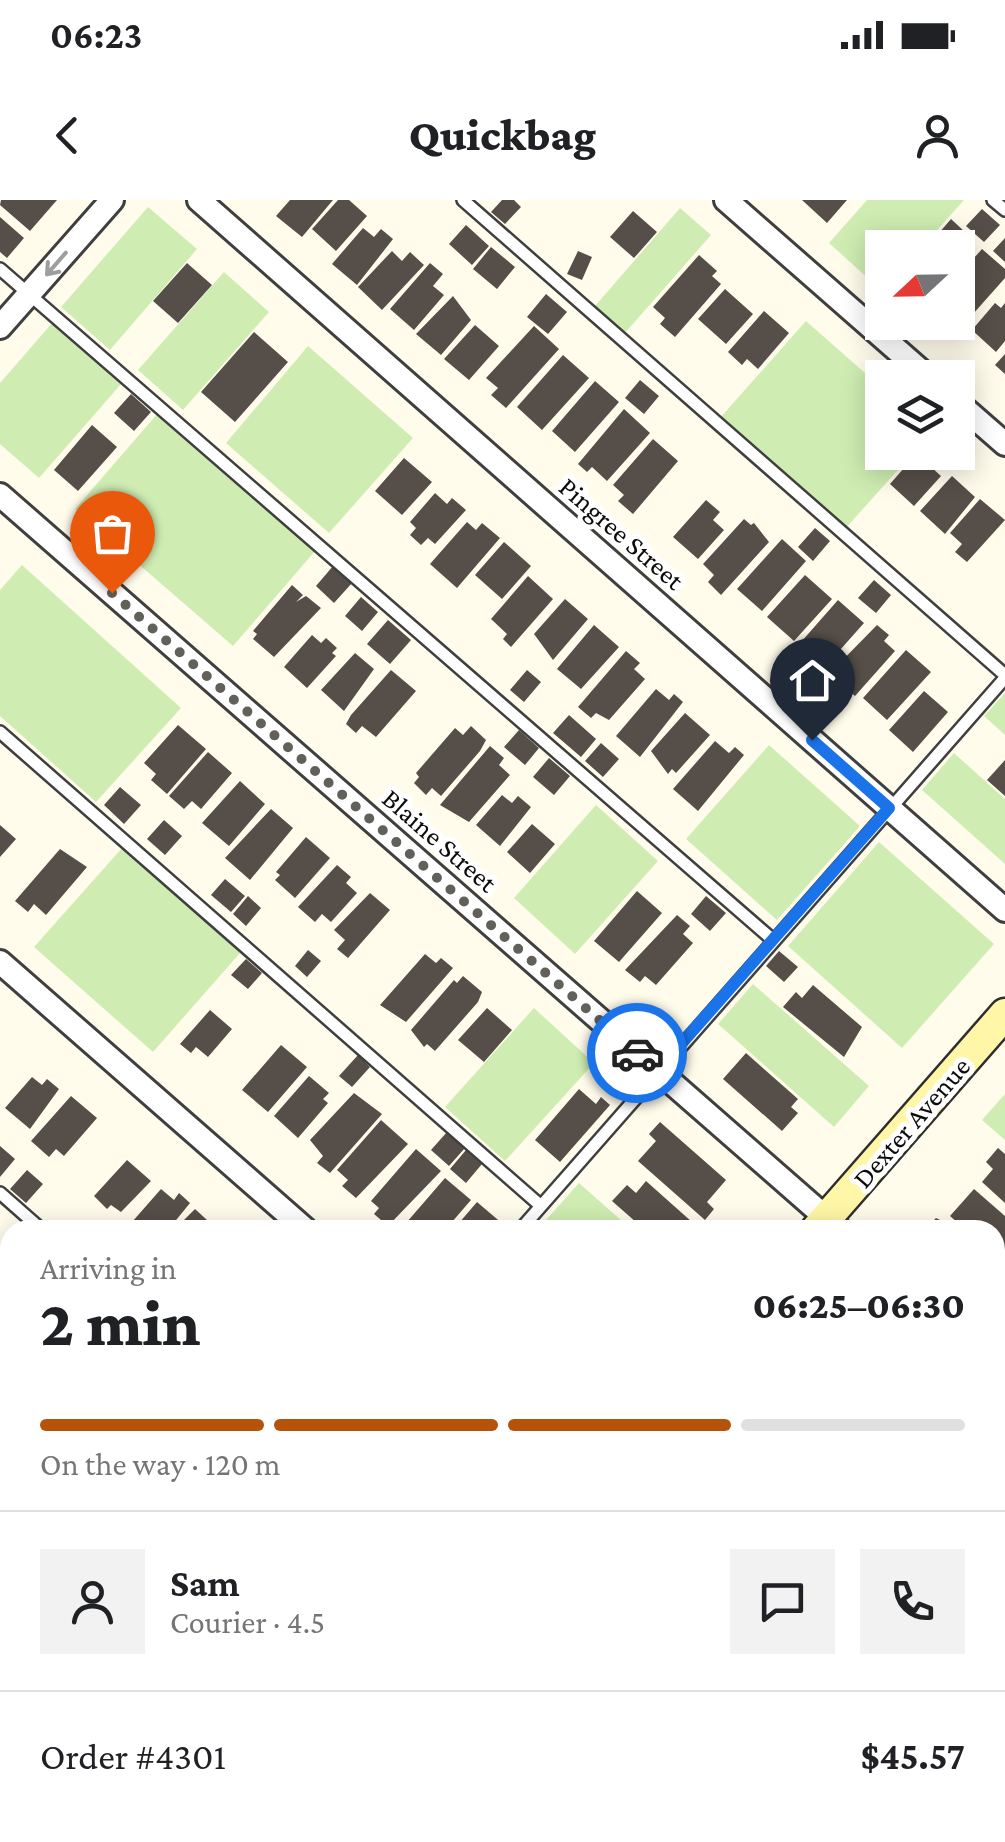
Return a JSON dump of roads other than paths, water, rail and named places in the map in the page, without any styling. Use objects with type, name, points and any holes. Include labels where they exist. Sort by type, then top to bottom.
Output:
[{"type":"street","points":[[0,327],[112,200]]},
{"type":"street","name":"Pingree Street","points":[[199,200],[1005,910]]},
{"type":"street","points":[[726,200],[908,360]]},
{"type":"street","points":[[975,418],[1005,444]]},
{"type":"street","name":"Blaine Street","points":[[0,495],[658,1070],[821,1220]]},
{"type":"street","points":[[0,962],[295,1220]]},
{"type":"street","name":"Dexter Avenue","points":[[833,1220],[1005,1014]]},
{"type":"lane","points":[[463,200],[1005,677],[529,1220]]},
{"type":"lane","points":[[993,200],[1005,210]]},
{"type":"lane","points":[[0,269],[773,940]]},
{"type":"lane","points":[[0,732],[542,1206]]},
{"type":"lane","points":[[0,1193],[31,1220]]}]
